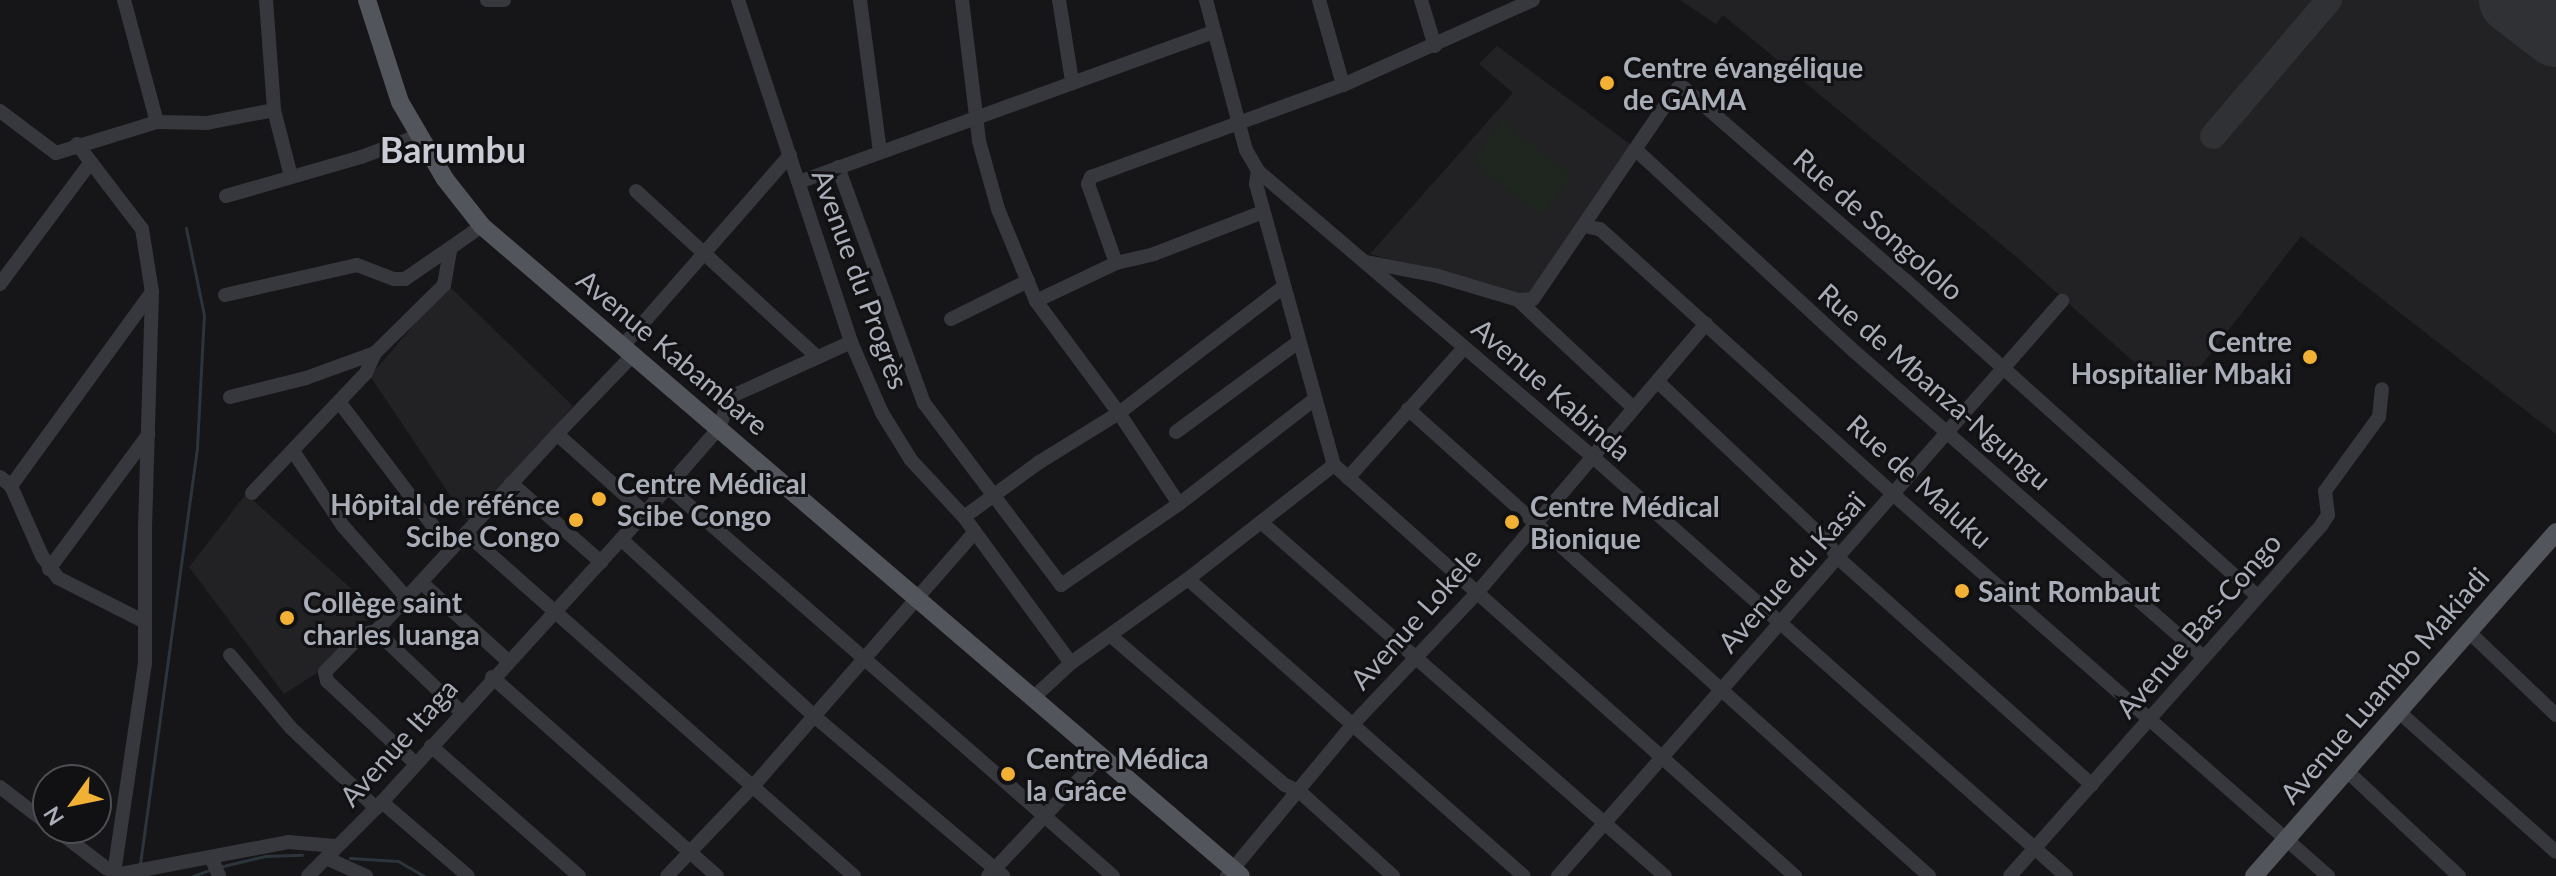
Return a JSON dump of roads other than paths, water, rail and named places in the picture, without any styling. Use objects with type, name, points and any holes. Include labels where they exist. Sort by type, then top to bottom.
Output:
[{"type":"main road","name":"Avenue Kabambare","points":[[367,0],[385,67],[418,136],[462,203],[482,226],[1102,755],[1234,874]]},
{"type":"main road","name":"Avenue Luambo Makiadi","points":[[2254,876],[2556,532]]},
{"type":"street","points":[[124,0],[157,122]]},
{"type":"street","points":[[266,0],[274,110],[291,176]]},
{"type":"street","points":[[487,0],[504,0]]},
{"type":"street","name":"Avenue du Progrès","points":[[738,0],[851,342],[882,413],[911,460],[964,517],[1071,663]]},
{"type":"street","points":[[860,0],[880,151]]},
{"type":"street","points":[[962,0],[976,120],[998,209],[1036,301],[1119,413],[1179,504]]},
{"type":"street","points":[[1059,0],[1072,81]]},
{"type":"street","name":"Avenue Kabinda","points":[[1206,0],[1246,150],[1258,171],[1593,457],[2066,876]]},
{"type":"street","points":[[1319,0],[1343,85]]},
{"type":"street","points":[[1421,0],[1435,46]]},
{"type":"street","points":[[1116,263],[1088,184],[1091,177],[1343,85],[1533,0]]},
{"type":"street","points":[[799,182],[1214,32]]},
{"type":"street","name":"Rue de Songololo","points":[[1518,300],[1533,299],[1540,292],[1678,88],[1684,88],[2256,595]]},
{"type":"street","points":[[0,111],[56,153],[77,144],[157,122],[207,123],[274,110]]},
{"type":"street","points":[[226,196],[361,157],[418,136]]},
{"type":"street","points":[[77,144],[142,229],[152,292],[145,663],[114,873]]},
{"type":"street","name":"Rue de Mbanza-Ngungu","points":[[1636,150],[1855,352],[2204,657]]},
{"type":"street","points":[[415,763],[324,677],[325,672],[362,634],[376,631],[557,434],[790,155]]},
{"type":"street","points":[[0,284],[91,162]]},
{"type":"street","points":[[838,167],[916,387],[992,496],[1058,583],[1064,585],[1179,504],[1315,399]]},
{"type":"street","points":[[1258,171],[1256,184],[1263,212],[1334,465],[1795,876]]},
{"type":"street","points":[[636,191],[817,357]]},
{"type":"street","points":[[1036,301],[1116,263],[1154,254],[1263,212]]},
{"type":"street","points":[[225,295],[357,265],[373,268],[394,279],[405,279],[450,251],[482,226]]},
{"type":"street","name":"Rue de Maluku","points":[[1584,226],[1600,229],[1894,495],[2151,717],[2328,876]]},
{"type":"street","points":[[252,493],[340,403],[366,373],[375,353],[444,285],[450,251]]},
{"type":"street","points":[[1365,262],[1438,276],[1518,300],[1634,408]]},
{"type":"street","points":[[951,319],[1028,281]]},
{"type":"street","points":[[964,517],[1119,413],[1283,287]]},
{"type":"street","points":[[145,622],[85,594],[49,569],[5,482],[152,292]]},
{"type":"street","name":"Avenue du Kasaï","points":[[1558,876],[2062,301]]},
{"type":"street","name":"Avenue Lokele","points":[[1234,874],[1353,724],[1476,594],[1706,324]]},
{"type":"street","name":"Avenue Itaga","points":[[308,876],[379,805],[507,660],[668,487],[719,428],[730,397],[851,342]]},
{"type":"street","points":[[1176,432],[1298,342]]},
{"type":"street","points":[[1348,478],[1464,348]]},
{"type":"street","points":[[230,397],[306,378],[375,353]]},
{"type":"street","points":[[1658,382],[1827,541],[1837,557],[2092,785]]},
{"type":"street","name":"Avenue Bas-Congo","points":[[2010,876],[2328,515],[2325,491],[2379,417],[2382,389]]},
{"type":"street","points":[[340,403],[451,550]]},
{"type":"street","points":[[1408,409],[1929,876]]},
{"type":"street","points":[[557,434],[645,513]]},
{"type":"street","points":[[49,569],[148,435]]},
{"type":"street","points":[[293,451],[343,526],[407,598]]},
{"type":"street","points":[[1034,697],[1071,663],[1188,579],[1334,465]]},
{"type":"street","points":[[511,483],[601,562]]},
{"type":"street","points":[[668,487],[1113,876]]},
{"type":"street","points":[[1261,522],[1665,876]]},
{"type":"street","points":[[667,876],[754,785],[975,532]]},
{"type":"street","points":[[466,533],[854,876]]},
{"type":"street","points":[[621,539],[814,716],[995,874],[1043,817],[1102,755]]},
{"type":"street","points":[[1188,579],[1524,876]]},
{"type":"street","points":[[422,583],[507,660]]},
{"type":"street","points":[[376,631],[461,712]]},
{"type":"street","points":[[2470,633],[2556,715]]},
{"type":"street","points":[[1111,636],[1285,785],[1299,791],[1393,876]]},
{"type":"street","points":[[230,655],[291,728],[379,805],[468,876]]},
{"type":"street","points":[[492,677],[717,876]]},
{"type":"street","points":[[2399,712],[2556,852]]},
{"type":"street","points":[[431,746],[579,876]]},
{"type":"street","points":[[2347,771],[2459,876]]},
{"type":"street","points":[[0,787],[32,812]]},
{"type":"street","points":[[75,844],[114,873],[215,867],[300,840],[331,852],[366,876]]},
{"type":"waterway","points":[[140,864],[197,447],[204,315],[186,228]]},
{"type":"waterway","points":[[219,867],[265,856],[302,855]]},
{"type":"waterway","points":[[350,858],[398,861],[424,876]]},
{"type":"waterway","points":[[193,876],[212,869]]},
{"type":"place","name":"Centre évangélique de GAMA","points":[[1607,83]]},
{"type":"place","name":"Centre Hospitalier Mbaki","points":[[2310,357]]},
{"type":"place","name":"Centre Médical Scibe Congo","points":[[599,499]]},
{"type":"place","name":"Hôpital de réfénce Scibe Congo","points":[[576,520]]},
{"type":"place","name":"Centre Médical Bionique","points":[[1512,522]]},
{"type":"place","name":"Saint Rombaut","points":[[1962,591]]},
{"type":"place","name":"Collège saint charles luanga","points":[[287,618]]},
{"type":"place","name":"Centre Médica la Grâce","points":[[1008,774]]},
{"type":"district","name":"Barumbu","points":[[453,150]]}]
